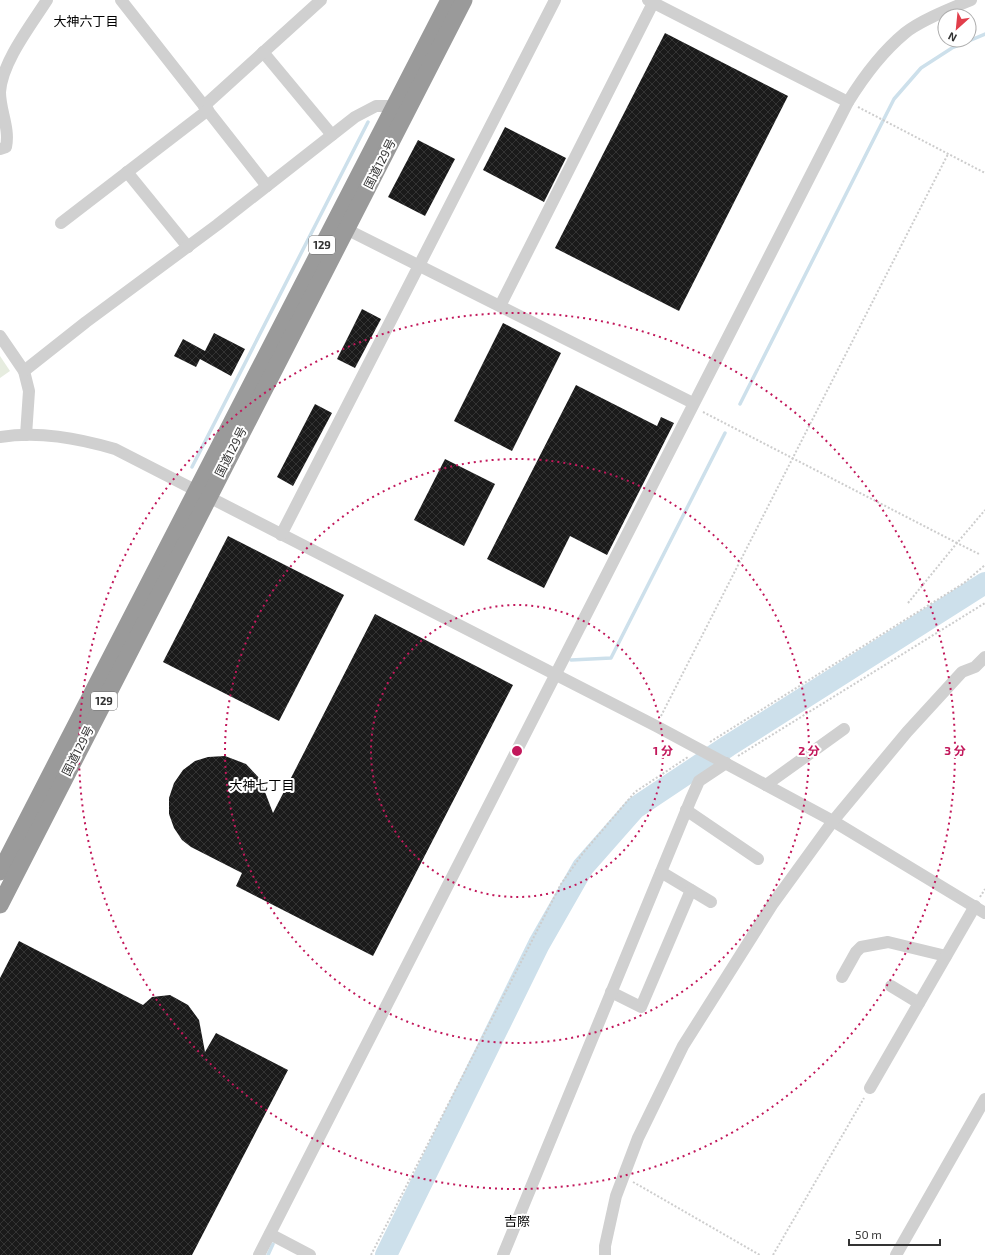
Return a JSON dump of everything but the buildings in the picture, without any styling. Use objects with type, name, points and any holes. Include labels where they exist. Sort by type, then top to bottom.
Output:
[{"type":"highway","name":"国道129号","points":[[0,905],[394,106],[449,0]]},
{"type":"highway","name":"国道129号","points":[[0,872],[202,493],[346,229],[464,0]]},
{"type":"street","points":[[0,150],[6,147],[8,137],[0,93],[5,72],[22,40],[47,0]]},
{"type":"street","points":[[121,0],[267,186]]},
{"type":"street","points":[[61,223],[206,108],[263,52],[321,0]]},
{"type":"street","points":[[281,535],[555,0]]},
{"type":"street","points":[[259,1255],[692,404],[848,102],[872,66],[906,32],[971,0]]},
{"type":"street","points":[[500,306],[650,1],[848,102]]},
{"type":"street","points":[[263,52],[332,135]]},
{"type":"street","points":[[24,371],[355,117],[376,106],[394,106]]},
{"type":"street","points":[[127,172],[188,246]]},
{"type":"street","points":[[346,229],[692,404]]},
{"type":"street","points":[[0,336],[24,371],[29,391],[26,435]]},
{"type":"street","points":[[0,437],[26,435],[60,436],[115,449],[702,750],[833,821],[980,910],[946,956],[870,1088]]},
{"type":"street","points":[[605,1255],[605,1246],[616,1196],[638,1138],[683,1046],[772,905],[833,821],[907,732],[962,672],[975,667],[985,657]]},
{"type":"street","points":[[766,785],[844,729]]},
{"type":"street","points":[[503,1255],[699,781],[724,763]]},
{"type":"street","points":[[686,810],[758,860]]},
{"type":"street","points":[[661,872],[711,902]]},
{"type":"street","points":[[611,992],[641,1007],[691,890]]},
{"type":"street","points":[[842,977],[856,952],[861,947],[888,942],[946,956]]},
{"type":"street","points":[[891,986],[919,1003]]},
{"type":"street","points":[[896,1255],[985,1099]]},
{"type":"street","points":[[270,1234],[310,1255]]},
{"type":"path","points":[[848,102],[985,173]]},
{"type":"path","points":[[656,726],[794,459],[948,154]]},
{"type":"path","points":[[692,404],[794,459],[979,554]]},
{"type":"path","points":[[908,603],[985,510]]},
{"type":"path","points":[[371,1255],[561,884],[583,853],[635,792],[964,583],[985,565]]},
{"type":"path","points":[[724,763],[985,603]]},
{"type":"path","points":[[773,1255],[870,1088]]},
{"type":"path","points":[[623,1177],[760,1255]]},
{"type":"shaded area","points":[[0,356],[10,371],[0,378]]},
{"type":"waterway","points":[[740,404],[894,99],[921,68],[952,48],[985,34]]},
{"type":"waterway","points":[[192,467],[368,122]]},
{"type":"waterway","points":[[571,660],[611,658],[725,433]]},
{"type":"waterway","points":[[386,1255],[539,944],[583,867],[635,808],[728,746],[985,583]]},
{"type":"waterway","points":[[268,1255],[273,1244]]},
{"type":"district","name":"大神六丁目","points":[[86,21]]},
{"type":"district","name":"大神七丁目","points":[[262,785]]},
{"type":"district","name":"吉際","points":[[517,1221]]}]
